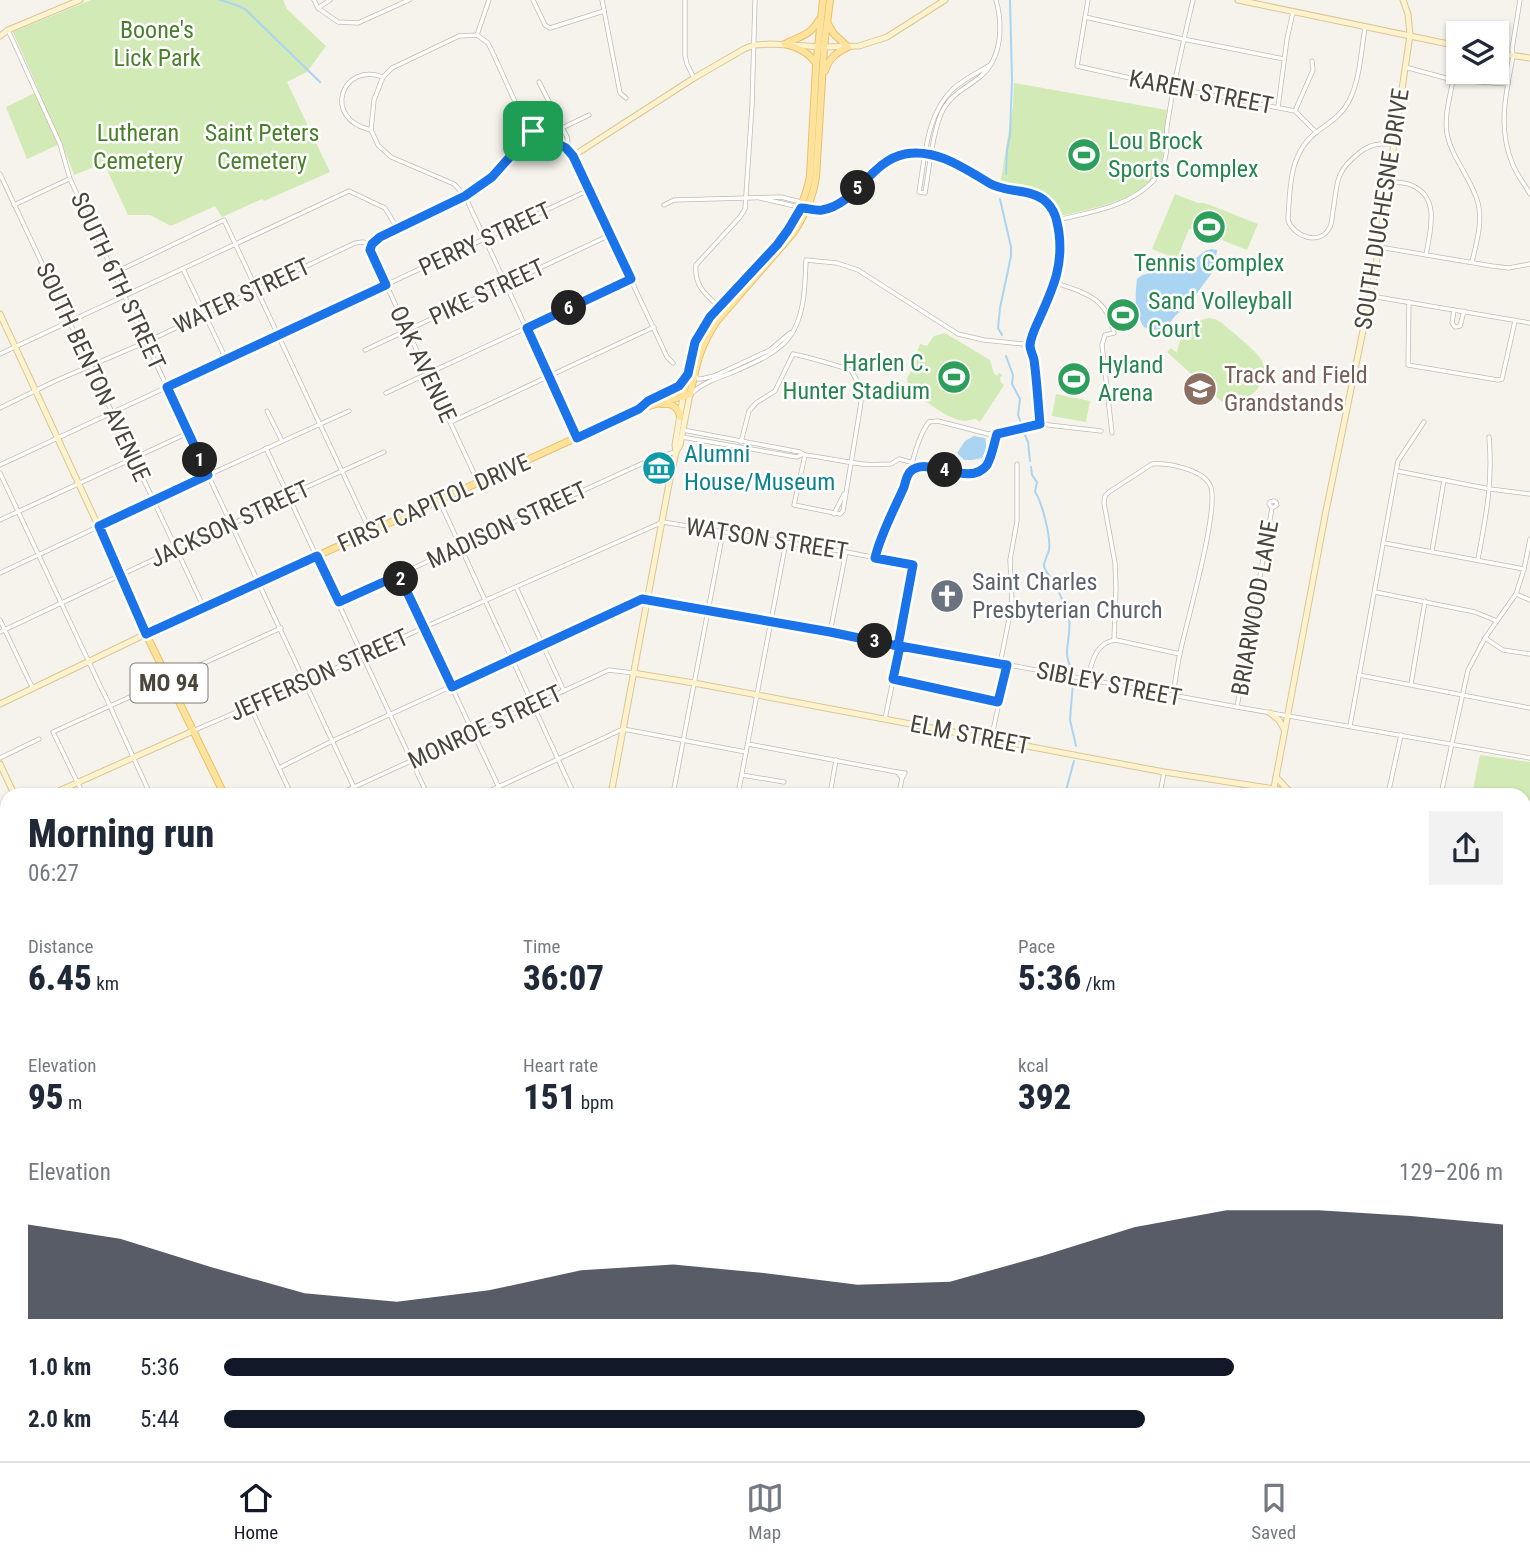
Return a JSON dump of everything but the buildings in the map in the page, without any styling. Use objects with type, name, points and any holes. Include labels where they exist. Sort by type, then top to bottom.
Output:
[{"type":"main road","points":[[0,36],[8,30],[80,0]]},
{"type":"main road","points":[[804,206],[813,194],[816,177],[822,86],[823,0]]},
{"type":"main road","points":[[612,788],[676,452],[680,418],[691,374],[702,345],[722,310],[788,240],[802,220],[810,176],[816,65],[830,0]]},
{"type":"main road","points":[[573,156],[731,55],[754,46],[859,46],[887,37],[945,0]]},
{"type":"main road","points":[[1238,0],[1446,44]]},
{"type":"main road","name":"SOUTH DUCHESNE DRIVE","points":[[1274,788],[1296,665],[1379,247],[1409,36],[1408,14],[1403,0]]},
{"type":"main road","points":[[785,44],[810,32],[821,13]]},
{"type":"main road","points":[[827,23],[848,47]]},
{"type":"main road","points":[[785,44],[801,49],[816,65]]},
{"type":"main road","points":[[822,86],[827,65],[832,57],[848,47]]},
{"type":"main road","points":[[1509,55],[1530,58]]},
{"type":"main road","points":[[0,314],[146,634]]},
{"type":"main road","points":[[644,407],[648,401],[675,389],[691,374]]},
{"type":"main road","points":[[676,452],[682,437],[686,394]]},
{"type":"main road","name":"FIRST CAPITOL DRIVE","points":[[0,704],[146,634],[644,407],[686,394]]},
{"type":"main road","points":[[644,407],[668,403],[676,407],[680,418]]},
{"type":"main road","name":"MO 94","points":[[146,634],[221,788]]},
{"type":"main road","points":[[635,660],[649,676]]},
{"type":"main road","name":"ELM STREET","points":[[633,673],[1164,772],[1264,788]]},
{"type":"main road","points":[[1270,713],[1279,720],[1284,729]]},
{"type":"main road","name":"JEFFERSON STREET","points":[[66,788],[193,731]]},
{"type":"main road","points":[[0,761],[11,788]]},
{"type":"main road","points":[[1259,788],[1257,786],[1276,777],[1284,788]]},
{"type":"street","points":[[314,0],[318,8],[338,22],[359,23],[409,0]]},
{"type":"street","points":[[318,8],[330,0]]},
{"type":"street","points":[[477,35],[489,0]]},
{"type":"street","points":[[533,0],[545,25],[550,28],[604,11]]},
{"type":"street","points":[[602,0],[620,93],[626,98]]},
{"type":"street","points":[[685,0],[685,56],[694,78]]},
{"type":"street","points":[[722,310],[703,292],[695,274],[696,265],[745,209],[755,0]]},
{"type":"street","points":[[929,155],[919,192],[925,193],[933,118],[944,99],[962,82],[990,65],[998,49],[996,0]]},
{"type":"street","points":[[1088,0],[1085,16],[1284,59]]},
{"type":"street","points":[[1058,220],[1118,204],[1151,183],[1164,163],[1167,153],[1167,127],[1193,0]]},
{"type":"street","points":[[1509,78],[1513,56],[1511,49],[1520,0]]},
{"type":"street","points":[[1278,107],[1293,12]]},
{"type":"street","name":"KAREN STREET","points":[[1085,16],[1077,66],[1295,111],[1316,132]]},
{"type":"street","points":[[1365,28],[1355,86],[1350,99],[1335,118],[1316,132],[1298,151],[1290,193],[1290,228],[1304,237],[1320,236],[1330,228],[1343,167],[1368,146],[1394,144]]},
{"type":"street","name":"SOUTH 6TH STREET","points":[[8,30],[60,146],[70,179],[354,788]]},
{"type":"street","points":[[577,438],[465,196],[454,184],[391,157],[378,145],[371,130],[374,100],[383,77],[392,68],[459,36],[477,35],[488,43],[521,115],[533,131],[566,148],[573,156],[667,356],[673,363]]},
{"type":"street","points":[[1295,111],[1313,69],[1312,61]]},
{"type":"street","points":[[1405,67],[1446,78]]},
{"type":"street","points":[[371,130],[351,123],[342,107],[342,99],[345,89],[358,75],[371,73],[383,77]]},
{"type":"street","points":[[539,82],[568,140],[566,148]]},
{"type":"street","points":[[1452,84],[1446,119],[1447,133],[1451,147],[1476,197],[1479,212],[1472,262]]},
{"type":"street","points":[[1508,84],[1503,117],[1504,139],[1514,169],[1530,194]]},
{"type":"street","points":[[562,128],[589,115]]},
{"type":"street","points":[[371,246],[380,237],[465,196],[492,177],[533,131]]},
{"type":"street","points":[[664,205],[674,200],[760,198],[819,210],[850,196],[877,168],[893,158],[915,153],[946,159],[992,186],[1023,191],[1042,198],[1051,206],[1058,220],[1061,250],[1056,283],[1038,321],[1030,347],[1034,360],[1040,424]]},
{"type":"street","name":"SOUTH BENTON AVENUE","points":[[0,174],[204,608]]},
{"type":"street","points":[[14,205],[70,179]]},
{"type":"street","points":[[1389,182],[1416,187],[1428,200],[1432,219],[1426,255]]},
{"type":"street","name":"PERRY STREET","points":[[0,465],[589,190]]},
{"type":"street","points":[[0,354],[349,191],[385,208],[397,228]]},
{"type":"street","points":[[113,272],[224,220],[370,531]]},
{"type":"street","name":"PIKE STREET","points":[[365,350],[610,235]]},
{"type":"street","name":"WATER STREET","points":[[0,408],[359,241],[371,246]]},
{"type":"street","name":"OAK AVENUE","points":[[371,246],[370,250],[407,331],[479,482]]},
{"type":"street","points":[[1379,247],[1509,268],[1530,264]]},
{"type":"street","points":[[686,394],[776,350],[789,338],[800,317],[806,260],[837,263],[858,270],[958,334],[1030,347]]},
{"type":"street","points":[[183,269],[226,359]]},
{"type":"street","points":[[386,393],[631,279]]},
{"type":"street","points":[[1056,283],[1094,298],[1108,312],[1112,322],[1114,333],[1105,335],[1102,345],[1112,433]]},
{"type":"street","points":[[1371,296],[1530,323]]},
{"type":"street","points":[[1409,302],[1408,365],[1503,379],[1516,321]]},
{"type":"street","points":[[1454,310],[1452,323],[1455,327],[1460,326],[1464,311]]},
{"type":"street","points":[[451,422],[654,327]]},
{"type":"street","points":[[691,374],[701,379],[723,372],[770,350],[792,331]]},
{"type":"street","points":[[741,442],[749,411],[775,391],[793,354],[848,369],[860,385],[861,397],[851,462],[842,512],[839,514],[794,505],[804,454]]},
{"type":"street","points":[[267,411],[282,441]]},
{"type":"street","points":[[0,573],[349,411]]},
{"type":"street","points":[[875,558],[923,430],[929,422],[938,421],[988,434],[1040,424],[1101,431]]},
{"type":"street","points":[[1350,726],[1396,471],[1402,454],[1423,422]]},
{"type":"street","points":[[683,430],[851,462],[891,464],[899,459],[964,474],[979,471],[986,466],[1000,433]]},
{"type":"street","points":[[0,520],[188,433]]},
{"type":"street","points":[[682,437],[797,457],[804,454]]},
{"type":"street","points":[[1478,559],[1490,489],[1492,462],[1489,437]]},
{"type":"street","points":[[266,448],[424,788]]},
{"type":"street","name":"JACKSON STREET","points":[[2,631],[384,452]]},
{"type":"street","name":"MADISON STREET","points":[[339,602],[652,459],[676,452]]},
{"type":"street","points":[[1000,664],[1012,604],[1010,560],[1019,500],[1017,464]]},
{"type":"street","points":[[1114,640],[1115,564],[1105,496],[1152,464],[1197,472],[1211,487],[1213,502],[1173,696]]},
{"type":"street","points":[[909,472],[921,466]]},
{"type":"street","points":[[1396,471],[1530,494]]},
{"type":"street","points":[[0,473],[147,788]]},
{"type":"street","points":[[1432,551],[1444,480]]},
{"type":"street","points":[[439,500],[571,788]]},
{"type":"street","name":"BRIARWOOD LANE","points":[[1237,707],[1272,508]]},
{"type":"street","name":"WATSON STREET","points":[[663,522],[913,565],[899,646]]},
{"type":"street","name":"JEFFERSON STREET","points":[[193,731],[663,522]]},
{"type":"street","points":[[674,788],[723,532]]},
{"type":"street","points":[[1442,788],[1468,670],[1485,638],[1516,594],[1530,539]]},
{"type":"street","points":[[739,788],[786,542]]},
{"type":"street","points":[[1384,543],[1524,569]]},
{"type":"street","points":[[830,632],[846,552]]},
{"type":"street","points":[[399,575],[499,787],[623,729],[746,752]]},
{"type":"street","points":[[516,587],[564,691]]},
{"type":"street","points":[[1375,592],[1475,612],[1497,621]]},
{"type":"street","points":[[1516,594],[1530,600]]},
{"type":"street","points":[[279,768],[390,714],[642,599],[647,600]]},
{"type":"street","name":"SIBLEY STREET","points":[[647,600],[1530,758]]},
{"type":"street","points":[[1411,684],[1425,601]]},
{"type":"street","points":[[0,620],[2,631],[33,689]]},
{"type":"street","points":[[80,788],[53,732],[281,628]]},
{"type":"street","points":[[1485,638],[1503,650],[1530,654]]},
{"type":"street","points":[[1087,680],[1097,651],[1114,640],[1180,654]]},
{"type":"street","points":[[885,719],[899,646]]},
{"type":"street","points":[[990,740],[1007,665]]},
{"type":"street","name":"MONROE STREET","points":[[354,788],[609,670],[633,673]]},
{"type":"street","points":[[1359,675],[1530,708]]},
{"type":"street","points":[[893,679],[998,702]]},
{"type":"street","points":[[250,706],[288,788]]},
{"type":"street","points":[[1389,788],[1401,735]]},
{"type":"street","points":[[0,761],[39,739]]},
{"type":"street","points":[[748,744],[897,772],[902,778],[900,788]]},
{"type":"street","points":[[831,788],[836,760]]},
{"type":"street","points":[[1161,788],[1164,772]]},
{"type":"street","points":[[742,775],[784,782]]},
{"type":"green space","points":[[91,0],[283,0],[287,9],[326,46],[307,72],[287,82],[330,172],[222,217],[215,206],[171,226],[150,215],[128,215],[104,163],[74,175],[62,143],[27,159],[6,107],[39,91],[13,32]]},
{"type":"green space","name":"Lou Brock Sports Complex","points":[[1014,83],[1167,110],[1162,160],[1156,173],[1147,184],[1120,200],[1060,216],[1050,203],[1039,195],[1000,185],[1013,106]]},
{"type":"green space","name":"Tennis Complex","points":[[1175,194],[1258,224],[1247,250],[1194,229],[1189,229],[1177,259],[1152,249]]},
{"type":"green space","points":[[1209,318],[1222,323],[1262,361],[1264,370],[1259,386],[1254,393],[1238,402],[1221,401],[1167,352],[1171,348],[1177,353],[1187,330],[1196,322]]},
{"type":"green space","name":"Harlen C. Hunter Stadium","points":[[945,333],[990,360],[994,374],[1002,375],[1001,383],[1004,385],[980,422],[976,419],[965,421],[950,417],[909,390],[907,378],[914,367],[909,361],[920,344],[927,346],[934,336]]},
{"type":"green space","points":[[1056,394],[1090,401],[1086,422],[1052,416]]},
{"type":"green space","points":[[1480,755],[1530,762],[1530,788],[1473,788]]},
{"type":"water","points":[[1211,249],[1217,250],[1217,266],[1189,304],[1161,330],[1144,327],[1136,304],[1137,279],[1142,275],[1190,263]]},
{"type":"water","points":[[974,436],[985,438],[986,446],[982,458],[964,460],[957,453],[965,441]]},
{"type":"waterway","points":[[220,0],[245,9],[320,82]]},
{"type":"waterway","points":[[1006,174],[1012,80],[1010,0]]},
{"type":"waterway","points":[[1000,199],[1011,247],[1000,308],[998,328],[1002,335]]},
{"type":"waterway","points":[[1006,356],[1013,375],[1012,384],[1020,399],[1018,415],[1021,423]]},
{"type":"waterway","points":[[1024,433],[1030,461]]},
{"type":"waterway","points":[[1031,467],[1037,482],[1035,492],[1049,537],[1049,550],[1044,566],[1057,588],[1068,616],[1070,628],[1067,656],[1073,674]]},
{"type":"waterway","points":[[1073,682],[1070,720],[1076,746]]},
{"type":"waterway","points":[[1067,788],[1074,761]]},
{"type":"place","name":"Lou Brock Sports Complex","points":[[1084,155]]},
{"type":"place","name":"Tennis Complex","points":[[1209,227]]},
{"type":"place","name":"Sand Volleyball Court","points":[[1123,315]]},
{"type":"place","name":"Harlen C. Hunter Stadium","points":[[954,377]]},
{"type":"place","name":"Hyland Arena","points":[[1074,379]]},
{"type":"place","name":"Track and Field Grandstands","points":[[1200,389]]},
{"type":"place","name":"Alumni House/Museum","points":[[659,468]]},
{"type":"place","name":"Saint Charles Presbyterian Church","points":[[947,596]]},
{"type":"route","points":[[533,131],[492,177],[465,196],[380,237],[372,244],[370,250],[386,285],[167,387],[208,475],[99,526],[146,634],[317,556],[339,602],[399,575],[452,687],[642,599],[830,632],[898,646],[900,646],[1007,665],[998,702],[893,679],[900,646],[913,565],[875,558],[909,472],[921,466],[964,474],[979,471],[986,466],[990,458],[997,434],[1040,424],[1034,360],[1030,347],[1038,321],[1056,283],[1059,264],[1061,250],[1058,220],[1051,206],[1035,195],[992,186],[967,169],[944,159],[915,153],[893,158],[877,168],[846,199],[819,210],[801,208],[777,245],[710,317],[695,342],[688,374],[679,386],[648,401],[639,409],[577,438],[527,328],[631,279],[573,156],[566,148],[533,131]]},
{"type":"park label","name":"Boone's Lick Park","points":[[157,44]]},
{"type":"park label","name":"Lutheran Cemetery","points":[[138,147]]},
{"type":"park label","name":"Saint Peters Cemetery","points":[[262,147]]}]
